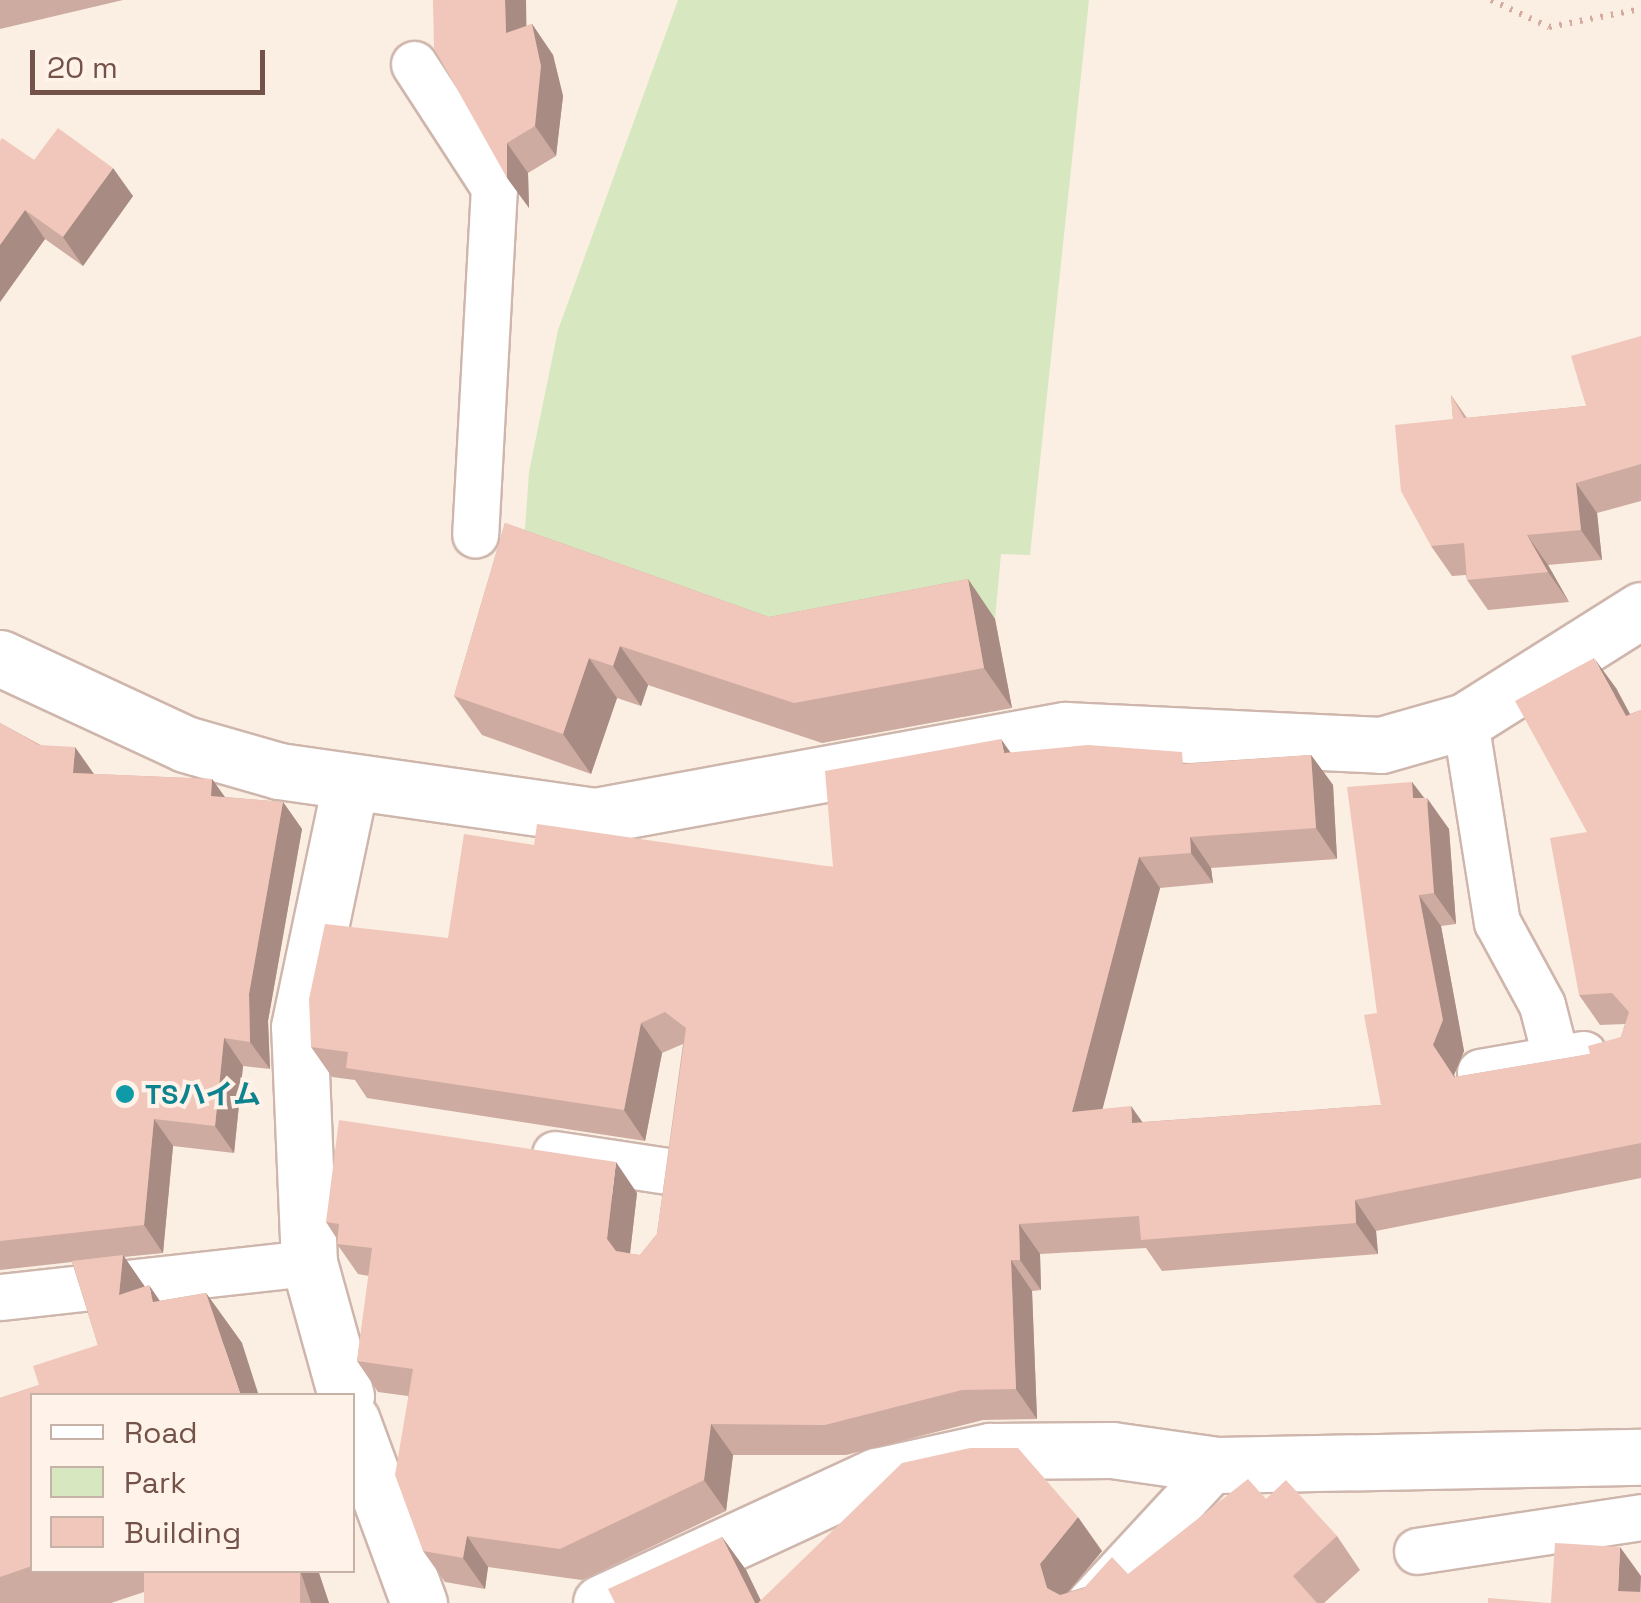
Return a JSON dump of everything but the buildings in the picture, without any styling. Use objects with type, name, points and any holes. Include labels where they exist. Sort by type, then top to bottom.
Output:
[{"type":"street","points":[[0,658],[185,744],[350,784],[595,816],[1066,730],[1206,732],[1314,749],[1380,745],[1465,721],[1641,610]]},
{"type":"street","points":[[345,1393],[310,1263],[321,1118],[299,1027],[350,784]]},
{"type":"street","points":[[355,1428],[419,1603]]},
{"type":"street","points":[[600,1603],[876,1476],[990,1452],[1112,1450],[1218,1465],[1641,1457]]},
{"type":"lane","points":[[414,64],[494,188],[476,534]]},
{"type":"lane","points":[[1465,721],[1497,922],[1542,1005],[1556,1059]]},
{"type":"lane","points":[[1480,1072],[1625,1048]]},
{"type":"lane","points":[[659,1225],[675,1120]]},
{"type":"lane","points":[[514,1147],[667,1171]]},
{"type":"lane","points":[[0,1297],[310,1263]]},
{"type":"lane","points":[[1088,1603],[1178,1518],[1218,1465]]},
{"type":"lane","points":[[1417,1550],[1641,1517]]},
{"type":"path","points":[[1492,0],[1549,27],[1641,8]]},
{"type":"green space","points":[[678,0],[1089,0],[1030,555],[1001,554],[995,619],[797,656],[523,557],[529,472],[558,330]]},
{"type":"place","name":"TSハイム","points":[[125,1094]]}]
